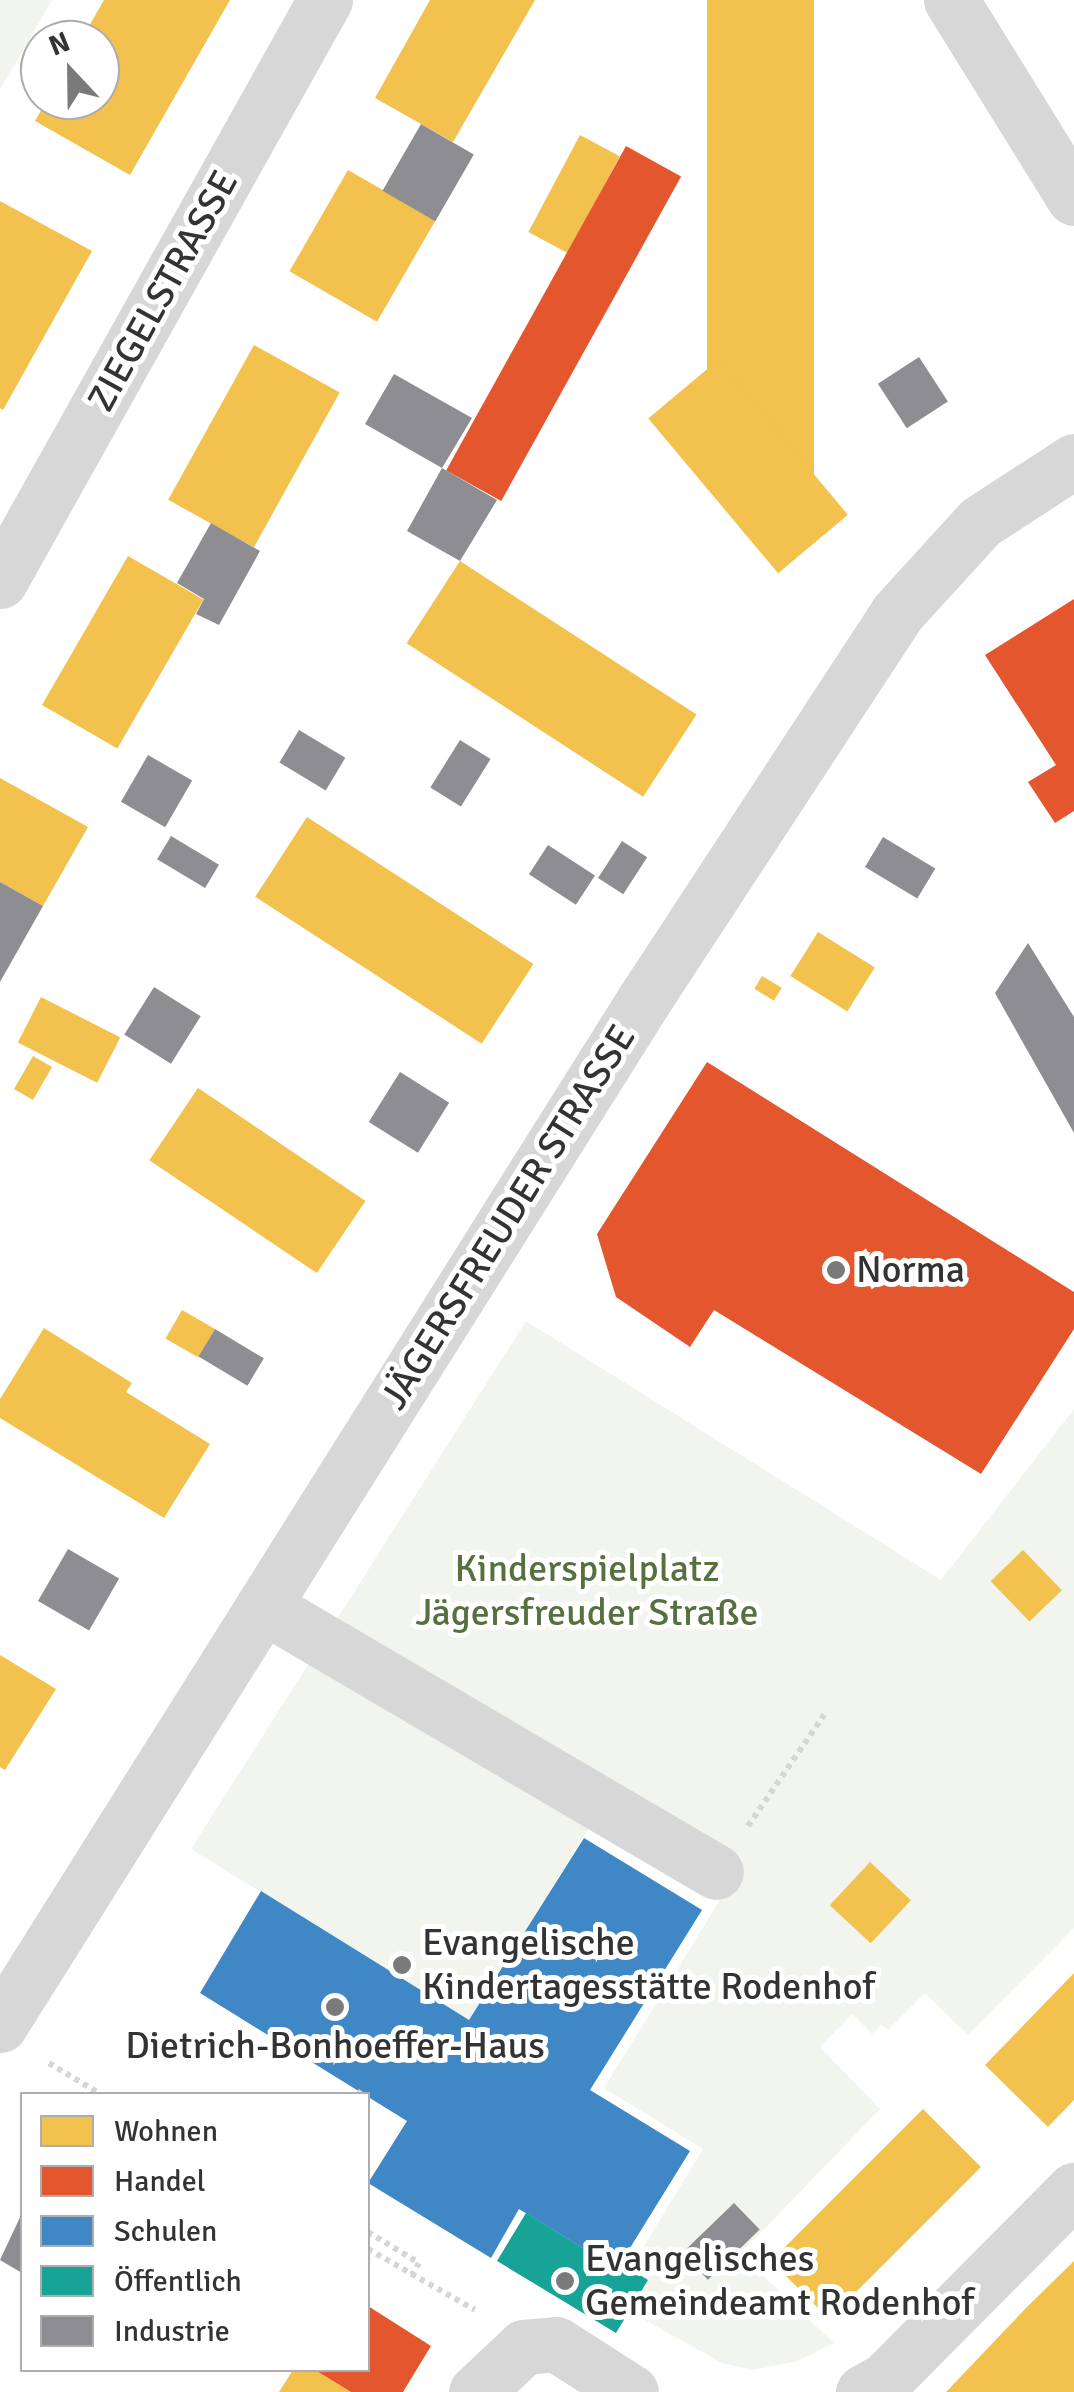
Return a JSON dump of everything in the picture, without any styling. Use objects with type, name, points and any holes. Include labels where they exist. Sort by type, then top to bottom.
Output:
[{"type":"street","name":"ZIEGELSTRASSE","points":[[0,581],[325,0]]},
{"type":"street","points":[[950,0],[1074,198]]},
{"type":"street","name":"JÄGERSFREUDER STRASSE","points":[[0,2025],[896,613],[980,522],[1074,461]]},
{"type":"street","points":[[264,1606],[716,1872]]},
{"type":"street","points":[[863,2392],[885,2380],[1074,2190]]},
{"type":"street","points":[[476,2392],[524,2347],[556,2344],[631,2392]]},
{"type":"path","points":[[716,1872],[824,1715]]},
{"type":"path","points":[[48,2063],[97,2092]]},
{"type":"path","points":[[370,2233],[420,2263],[412,2274]]},
{"type":"path","points":[[370,2249],[524,2347]]},
{"type":"green space","points":[[0,0],[52,0],[40,20],[20,20],[20,55],[0,90]]},
{"type":"green space","name":"Kinderspielplatz Jägersfreuder Straße","points":[[526,1321],[941,1580],[1074,1409],[1074,1928],[968,2035],[925,1993],[888,2030],[881,2025],[872,2034],[852,2014],[820,2047],[880,2109],[740,2254],[834,2343],[798,2361],[754,2370],[722,2363],[629,2311],[648,2280],[630,2269],[703,2149],[604,2088],[722,1897],[593,1822],[469,2020],[191,1849]]},
{"type":"building: Wohnen","points":[[104,0],[230,0],[130,175],[35,121],[120,120],[120,20],[92,20]]},
{"type":"building: Wohnen","points":[[430,0],[535,0],[453,142],[375,98]]},
{"type":"building: Wohnen","points":[[707,0],[814,0],[814,485],[707,485]]},
{"type":"building: Wohnen","points":[[580,135],[620,156],[568,253],[528,232]]},
{"type":"building: Wohnen","points":[[348,170],[435,220],[377,322],[290,271]]},
{"type":"building: Wohnen","points":[[0,201],[92,251],[3,410],[0,408]]},
{"type":"building: Wohnen","points":[[254,345],[340,393],[254,547],[168,500]]},
{"type":"building: Wohnen","points":[[718,360],[848,515],[778,573],[648,418]]},
{"type":"building: Wohnen","points":[[128,556],[203,600],[117,748],[42,705]]},
{"type":"building: Wohnen","points":[[460,561],[697,715],[643,797],[407,643]]},
{"type":"building: Wohnen","points":[[0,778],[88,827],[43,906],[0,882]]},
{"type":"building: Wohnen","points":[[307,817],[533,964],[482,1044],[255,897]]},
{"type":"building: Wohnen","points":[[818,932],[875,968],[847,1012],[790,976]]},
{"type":"building: Wohnen","points":[[762,976],[782,988],[774,1001],[754,989]]},
{"type":"building: Wohnen","points":[[41,997],[120,1037],[97,1083],[18,1042]]},
{"type":"building: Wohnen","points":[[33,1056],[52,1067],[33,1100],[14,1089]]},
{"type":"building: Wohnen","points":[[198,1088],[365,1201],[317,1273],[149,1160]]},
{"type":"building: Wohnen","points":[[182,1310],[215,1329],[198,1358],[166,1339]]},
{"type":"building: Wohnen","points":[[44,1328],[132,1383],[126,1392],[210,1444],[164,1518],[0,1418],[0,1399]]},
{"type":"building: Wohnen","points":[[1023,1550],[1062,1590],[1030,1622],[991,1581]]},
{"type":"building: Wohnen","points":[[0,1655],[56,1689],[5,1770],[0,1767]]},
{"type":"building: Wohnen","points":[[870,1862],[911,1900],[871,1943],[830,1905]]},
{"type":"building: Wohnen","points":[[1074,1973],[1074,2100],[1048,2127],[985,2065]]},
{"type":"building: Wohnen","points":[[923,2109],[981,2167],[829,2319],[771,2261]]},
{"type":"building: Wohnen","points":[[1074,2261],[1074,2392],[946,2392],[1026,2308]]},
{"type":"building: Wohnen","points":[[292,2372],[318,2372],[351,2392],[279,2392]]},
{"type":"building: Handel","points":[[626,146],[681,177],[501,501],[446,470]]},
{"type":"building: Handel","points":[[1074,599],[1074,811],[1055,823],[1028,782],[1056,765],[985,655]]},
{"type":"building: Handel","name":"Norma","points":[[707,1062],[1074,1292],[1074,1329],[981,1474],[714,1310],[690,1347],[616,1297],[597,1234]]},
{"type":"building: Handel","points":[[370,2307],[431,2346],[403,2392],[351,2392],[318,2372],[370,2372]]},
{"type":"building: Schulen","points":[[584,1838],[702,1910],[590,2090],[690,2151],[617,2269],[519,2209],[491,2258],[370,2184],[407,2121],[370,2098],[370,2092],[360,2092],[200,1993],[261,1891],[469,2020]]},
{"type":"building: Öffentlich","points":[[526,2213],[617,2269],[620,2263],[648,2280],[616,2333],[497,2261]]},
{"type":"building: Industrie","points":[[421,124],[474,154],[435,221],[382,191]]},
{"type":"building: Industrie","points":[[919,357],[948,401],[907,428],[878,384]]},
{"type":"building: Industrie","points":[[394,374],[472,418],[442,468],[365,424]]},
{"type":"building: Industrie","points":[[442,468],[497,500],[460,561],[407,531]]},
{"type":"building: Industrie","points":[[211,523],[260,551],[219,625],[196,614],[204,599],[177,583]]},
{"type":"building: Industrie","points":[[299,730],[345,758],[326,790],[279,763]]},
{"type":"building: Industrie","points":[[460,740],[491,759],[461,807],[430,787]]},
{"type":"building: Industrie","points":[[148,755],[192,780],[165,827],[121,802]]},
{"type":"building: Industrie","points":[[171,836],[219,865],[205,888],[157,859]]},
{"type":"building: Industrie","points":[[883,837],[935,868],[917,898],[865,867]]},
{"type":"building: Industrie","points":[[622,841],[647,857],[623,894],[598,878]]},
{"type":"building: Industrie","points":[[548,845],[595,875],[576,905],[529,874]]},
{"type":"building: Industrie","points":[[0,882],[43,906],[0,982]]},
{"type":"building: Industrie","points":[[1028,943],[1074,1017],[1074,1133],[995,993]]},
{"type":"building: Industrie","points":[[154,987],[201,1016],[171,1064],[124,1034]]},
{"type":"building: Industrie","points":[[400,1072],[449,1103],[418,1153],[369,1122]]},
{"type":"building: Industrie","points":[[215,1329],[264,1358],[247,1386],[199,1356]]},
{"type":"building: Industrie","points":[[68,1549],[119,1578],[89,1630],[38,1601]]},
{"type":"building: Industrie","points":[[734,2203],[760,2230],[708,2280],[682,2253]]},
{"type":"building: Industrie","points":[[20,2217],[20,2272],[0,2260]]},
{"type":"place","name":"Norma","points":[[836,1270]]},
{"type":"place","name":"Evangelische Kindertagesstätte Rodenhof","points":[[402,1965]]},
{"type":"place","name":"Dietrich-Bonhoeffer-Haus","points":[[335,2007]]},
{"type":"place","name":"Evangelisches Gemeindeamt Rodenhof","points":[[565,2281]]}]
